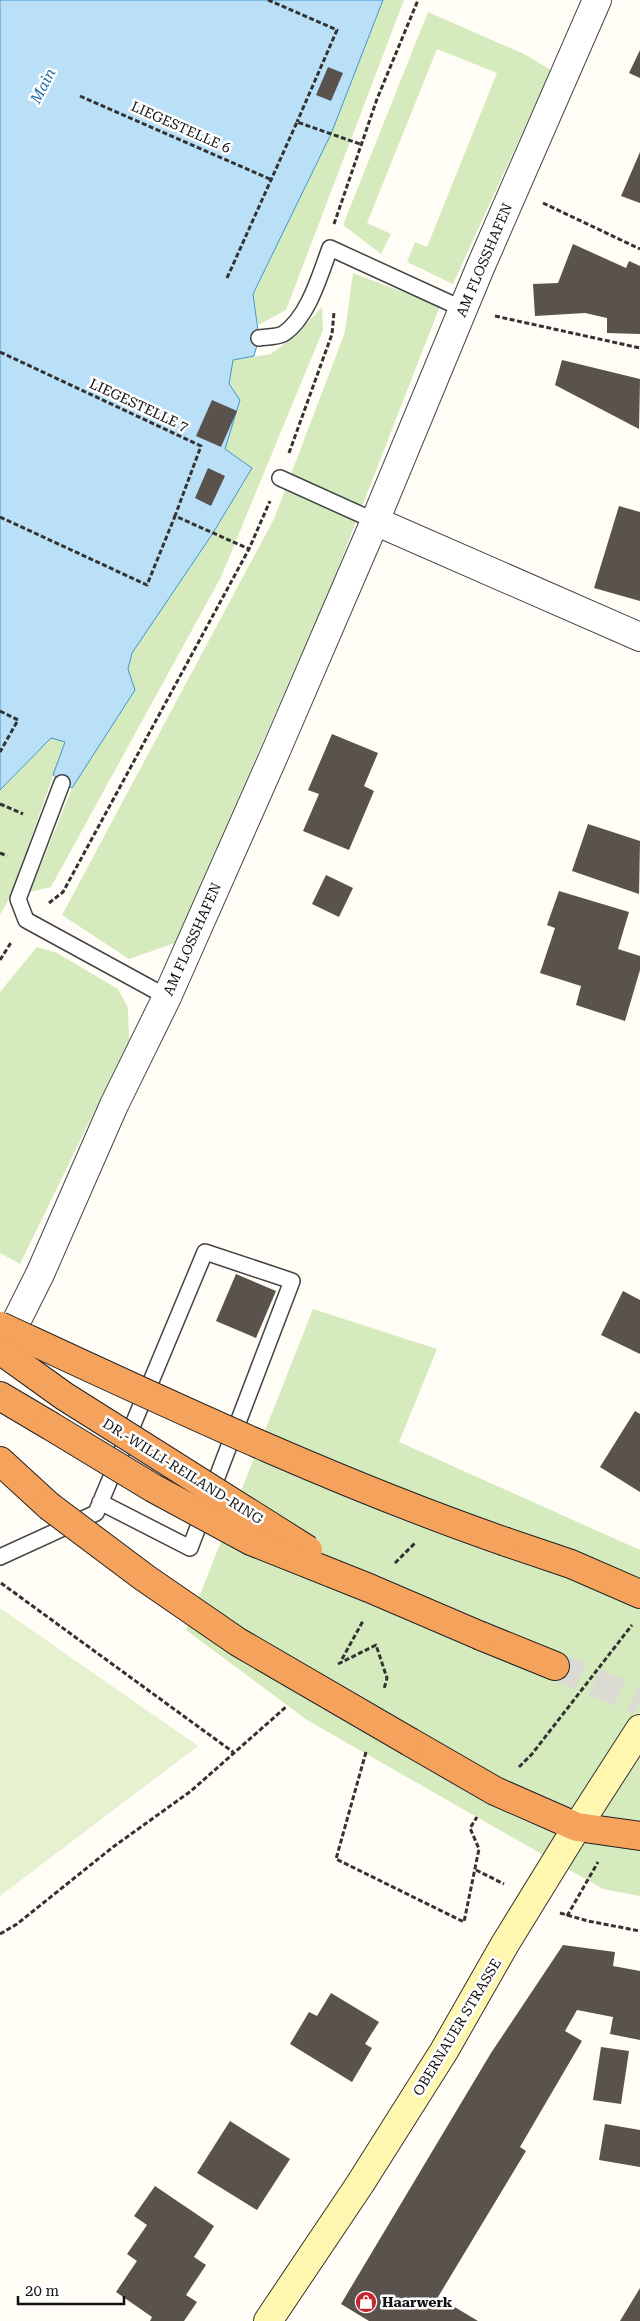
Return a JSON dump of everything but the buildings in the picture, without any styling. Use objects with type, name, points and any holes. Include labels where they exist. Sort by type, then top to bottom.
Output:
[{"type":"highway","points":[[0,1326],[255,1441],[411,1508],[571,1564],[640,1594]]},
{"type":"highway","name":"DR.-WILLI-REILAND-RING","points":[[0,1352],[64,1396],[369,1588]]},
{"type":"highway","name":"DR.-WILLI-REILAND-RING","points":[[0,1396],[153,1488],[252,1541],[556,1666]]},
{"type":"highway","points":[[0,1461],[49,1506],[145,1578],[238,1642],[495,1791],[577,1827],[640,1836]]},
{"type":"main road","name":"OBERNAUER STRASSE","points":[[268,2321],[360,2184],[444,2051],[505,1944],[640,1729]]},
{"type":"street","name":"AM FLOSSHAFEN","points":[[0,1352],[40,1274],[114,1105],[167,997],[375,521],[514,189],[597,0]]},
{"type":"street","points":[[375,521],[640,636]]},
{"type":"lane","points":[[260,338],[282,335],[297,320],[312,294],[330,248],[463,309]]},
{"type":"lane","points":[[280,478],[375,521]]},
{"type":"lane","points":[[62,783],[18,899],[26,920],[167,997]]},
{"type":"lane","points":[[0,1557],[96,1513],[100,1502],[205,1252],[292,1281],[190,1548],[100,1502]]},
{"type":"path","points":[[228,278],[336,30],[268,0]]},
{"type":"path","points":[[330,248],[335,217],[360,144],[418,0]]},
{"type":"path","name":"LIEGESTELLE 6","points":[[80,96],[272,180]]},
{"type":"path","points":[[297,122],[360,144]]},
{"type":"path","points":[[514,189],[640,249]]},
{"type":"path","points":[[0,960],[26,920],[63,892],[249,549],[280,478],[332,334],[335,304]]},
{"type":"path","points":[[463,309],[640,348]]},
{"type":"path","name":"LIEGESTELLE 7","points":[[0,352],[201,446],[147,585],[0,517]]},
{"type":"path","points":[[175,516],[249,549]]},
{"type":"path","points":[[0,711],[18,720],[0,752]]},
{"type":"path","points":[[0,1583],[233,1752]]},
{"type":"path","points":[[368,1744],[336,1859],[464,1922],[479,1849],[470,1828],[495,1791],[532,1754],[634,1621]]},
{"type":"path","points":[[335,1666],[342,1660],[376,1645],[387,1678],[382,1697]]},
{"type":"path","points":[[0,1934],[17,1924],[113,1847],[191,1791],[233,1752],[291,1703]]},
{"type":"green space","points":[[383,0],[404,0],[286,310],[258,325],[253,294],[331,134]]},
{"type":"green space","points":[[428,12],[524,54],[551,70],[453,284],[407,262],[415,242],[427,247],[497,73],[437,49],[367,223],[391,234],[381,254],[343,225]]},
{"type":"green space","points":[[353,273],[440,306],[333,581],[175,943],[129,959],[62,915],[274,519],[345,332]]},
{"type":"green space","points":[[322,307],[323,330],[221,577],[51,887],[30,892],[72,788],[135,690],[128,669],[132,653],[213,533],[252,468],[225,449],[240,400],[229,384],[233,360],[271,354],[299,332]]},
{"type":"green space","points":[[51,738],[65,742],[11,895],[0,915],[0,790]]},
{"type":"green space","points":[[37,947],[57,953],[118,989],[128,1008],[129,1040],[20,1264],[0,1253],[0,992]]},
{"type":"green space","points":[[313,1309],[437,1349],[399,1442],[640,1550],[640,1896],[603,1889],[307,1720],[186,1630]]},
{"type":"green space","points":[[0,1608],[198,1746],[0,1896]]},
{"type":"water","name":"Main","points":[[0,0],[383,0],[331,134],[253,294],[259,338],[254,356],[233,360],[229,384],[240,400],[225,449],[252,468],[213,533],[132,653],[128,669],[135,690],[72,788],[53,775],[65,742],[51,738],[0,790]]},
{"type":"tunnel","points":[[555,1666],[640,1701]]},
{"type":"place","name":"Haarwerk","points":[[366,2302]]}]
